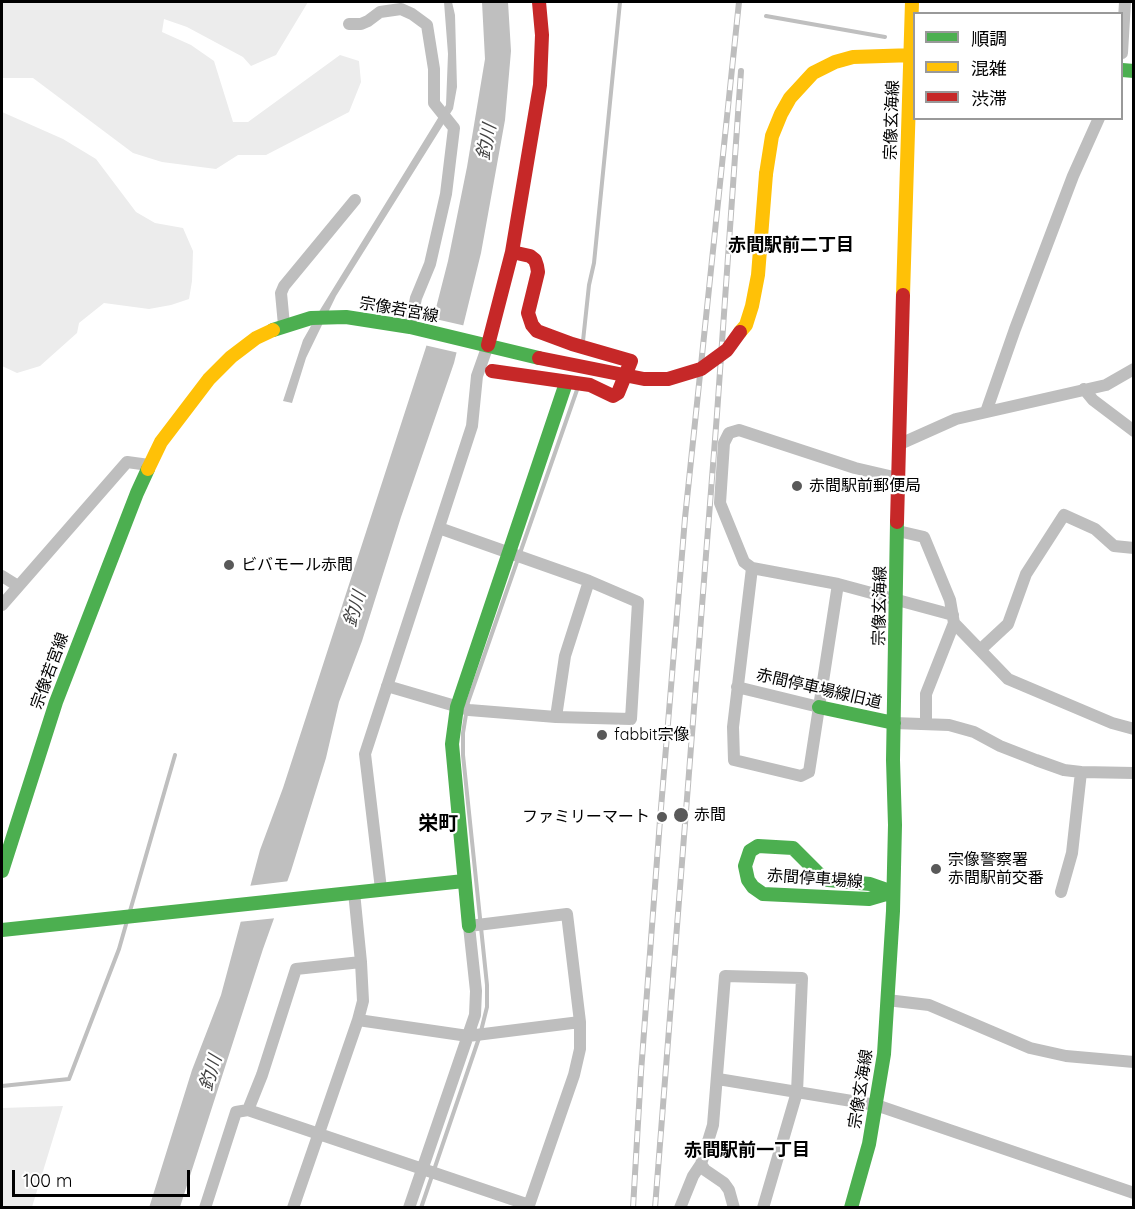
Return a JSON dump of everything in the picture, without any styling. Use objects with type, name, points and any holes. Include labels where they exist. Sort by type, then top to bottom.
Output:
[{"type":"main road","points":[[482,344],[512,252],[540,85],[542,35],[539,2]]},
{"type":"main road","name":"宗像玄海線","points":[[851,1208],[869,1144],[884,1054],[893,892],[898,478],[912,2]]},
{"type":"main road","name":"宗像若宮線","points":[[2,871],[56,702],[136,493],[161,442],[209,379],[231,357],[256,338],[284,325],[311,318],[346,317],[412,327],[539,358],[644,379],[668,379],[701,369],[727,350],[746,325],[758,275],[766,174],[772,136],[790,98],[813,73],[835,62],[853,57],[912,54]]},
{"type":"main road","points":[[492,371],[590,385],[613,396],[618,393],[631,361],[537,331],[528,313],[537,277],[537,266],[530,256],[512,252]]},
{"type":"main road","points":[[469,926],[452,744],[457,707],[566,383]]},
{"type":"main road","name":"赤間停車場線旧道","points":[[819,707],[894,723]]},
{"type":"main road","name":"赤間停車場線","points":[[758,846],[793,848],[828,880],[870,884],[893,892],[869,899],[763,894],[753,888],[748,880],[746,863],[750,851],[758,846]]},
{"type":"main road","points":[[2,930],[464,881]]},
{"type":"street","points":[[1123,36],[1125,2]]},
{"type":"street","points":[[349,24],[361,24],[380,12],[401,9],[427,25],[434,69],[434,103],[454,128],[446,194],[430,264],[416,298],[412,327]]},
{"type":"street","points":[[986,412],[1073,176],[1097,120]]},
{"type":"street","points":[[284,325],[281,293],[284,286],[355,200]]},
{"type":"street","points":[[381,889],[365,754],[472,426],[482,344]]},
{"type":"street","points":[[900,444],[957,419],[1106,385],[1134,369]]},
{"type":"street","points":[[1084,389],[1093,400],[1134,431]]},
{"type":"street","points":[[898,478],[855,468],[739,430],[729,433],[724,443],[720,503],[744,562],[752,568],[838,584],[954,619]]},
{"type":"street","points":[[2,605],[127,462],[149,465]]},
{"type":"street","points":[[980,650],[1008,624],[1026,574],[1064,515],[1095,529],[1114,546],[1134,548]]},
{"type":"street","points":[[387,686],[469,710],[556,717],[631,719],[638,602],[589,581],[439,528]]},
{"type":"street","points":[[898,531],[924,537],[950,600],[954,619],[1008,679],[1112,723],[1134,729]]},
{"type":"street","points":[[752,568],[733,727],[734,760],[801,776],[809,772],[838,584]]},
{"type":"street","points":[[2,576],[18,586]]},
{"type":"street","points":[[556,717],[565,656],[589,581]]},
{"type":"street","points":[[926,724],[926,694],[954,619]]},
{"type":"street","name":"赤間停車場線旧道","points":[[737,687],[819,707]]},
{"type":"street","points":[[894,723],[949,725],[974,732],[1000,746],[1064,770],[1134,773]]},
{"type":"street","points":[[1061,892],[1072,853],[1081,772]]},
{"type":"street","points":[[292,1208],[363,1001],[354,892]]},
{"type":"street","points":[[205,1208],[236,1112],[248,1110],[318,1135],[422,1170],[528,1206],[574,1075],[580,1049],[580,1022],[567,914],[469,926],[476,991],[475,1015],[468,1036],[422,1170],[409,1208]]},
{"type":"street","points":[[248,1110],[262,1075],[296,969],[361,962]]},
{"type":"street","points":[[680,1208],[693,1176],[701,1164],[713,1125],[725,976],[802,978],[797,1092],[763,1208]]},
{"type":"street","points":[[887,1000],[928,1005],[1030,1048],[1066,1056],[1134,1062]]},
{"type":"street","points":[[358,1020],[468,1036],[580,1022]]},
{"type":"street","points":[[718,1079],[876,1105],[1134,1193]]},
{"type":"street","points":[[701,1164],[705,1170],[724,1183],[729,1190],[734,1208]]},
{"type":"shaded area","points":[[2,2],[308,2],[276,55],[251,66],[243,57],[187,27],[164,19],[162,32],[191,45],[214,61],[233,122],[248,122],[340,55],[359,61],[361,82],[349,112],[266,155],[238,155],[216,169],[162,162],[133,153],[33,78],[2,78]]},
{"type":"shaded area","points":[[2,112],[63,139],[96,159],[136,212],[155,223],[183,228],[193,251],[189,299],[149,309],[104,303],[79,323],[77,333],[40,366],[17,373],[2,366]]},
{"type":"shaded area","points":[[63,1106],[32,1207],[2,1207],[2,1108]]},
{"type":"water","points":[[444,2],[452,2],[455,15],[457,87],[453,109],[336,296],[306,358],[292,403],[283,401],[303,340],[446,105],[448,54]]},
{"type":"water","name":"釣川","points":[[482,2],[508,2],[511,51],[505,120],[481,253],[454,363],[401,517],[362,641],[339,702],[326,758],[291,871],[263,949],[180,1207],[149,1208],[192,1070],[221,995],[260,850],[283,788],[426,347],[448,261],[485,59]]},
{"type":"pier","points":[[431,318],[466,326],[459,353],[424,345]]},
{"type":"pier","points":[[290,881],[277,918],[238,922],[248,886]]},
{"type":"waterway","points":[[583,341],[589,285],[594,263],[620,2]]},
{"type":"waterway","points":[[766,16],[885,37]]},
{"type":"waterway","points":[[481,1031],[487,1007],[487,985],[463,755],[463,733],[468,702],[578,387]]},
{"type":"waterway","points":[[130,911],[175,755]]},
{"type":"waterway","points":[[2,1086],[69,1079],[119,949],[127,921]]},
{"type":"waterway","points":[[421,1208],[479,1038]]},
{"type":"railway","points":[[633,1208],[641,1072],[685,518],[739,2]]},
{"type":"railway","points":[[655,1208],[717,414],[741,71]]},
{"type":"traffic: fast","points":[[1123,70],[1134,71]]},
{"type":"traffic: fast","points":[[273,330],[311,318],[346,317],[410,327],[539,358]]},
{"type":"traffic: fast","points":[[469,926],[452,744],[457,707],[566,383]]},
{"type":"traffic: fast","points":[[2,871],[56,702],[148,469]]},
{"type":"traffic: fast","points":[[851,1208],[869,1144],[884,1054],[893,911],[897,522]]},
{"type":"traffic: fast","points":[[819,707],[894,723]]},
{"type":"traffic: fast","points":[[758,846],[793,848],[828,880],[870,884],[893,892],[869,899],[763,894],[748,880],[745,866],[750,851],[758,846]]},
{"type":"traffic: fast","points":[[2,930],[464,881]]},
{"type":"traffic: slow","points":[[903,295],[912,2]]},
{"type":"traffic: slow","points":[[766,174],[772,136],[781,114],[790,98],[813,73],[835,62],[853,57],[913,55]]},
{"type":"traffic: slow","points":[[740,332],[746,325],[758,275],[766,174]]},
{"type":"traffic: slow","points":[[148,469],[161,442],[209,379],[231,357],[256,338],[273,330]]},
{"type":"traffic: jam","points":[[488,345],[512,252],[540,85],[542,35],[539,2]]},
{"type":"traffic: jam","points":[[492,371],[590,385],[613,396],[618,393],[631,361],[537,331],[528,313],[538,272],[537,266],[535,260],[530,256],[512,252]]},
{"type":"traffic: jam","points":[[897,522],[903,295]]},
{"type":"traffic: jam","points":[[539,358],[644,379],[668,379],[701,369],[727,350],[740,332]]},
{"type":"place","name":"赤間駅前郵便局","points":[[797,486]]},
{"type":"place","name":"ビバモール赤間","points":[[229,565]]},
{"type":"place","name":"fabbit宗像","points":[[602,735]]},
{"type":"place","name":"赤間","points":[[681,815]]},
{"type":"place","name":"ファミリーマート","points":[[662,817]]},
{"type":"place","name":"宗像警察署 赤間駅前交番","points":[[936,869]]},
{"type":"district","name":"赤間駅前二丁目","points":[[791,246]]},
{"type":"district","name":"栄町","points":[[438,824]]},
{"type":"district","name":"赤間駅前一丁目","points":[[747,1151]]}]
